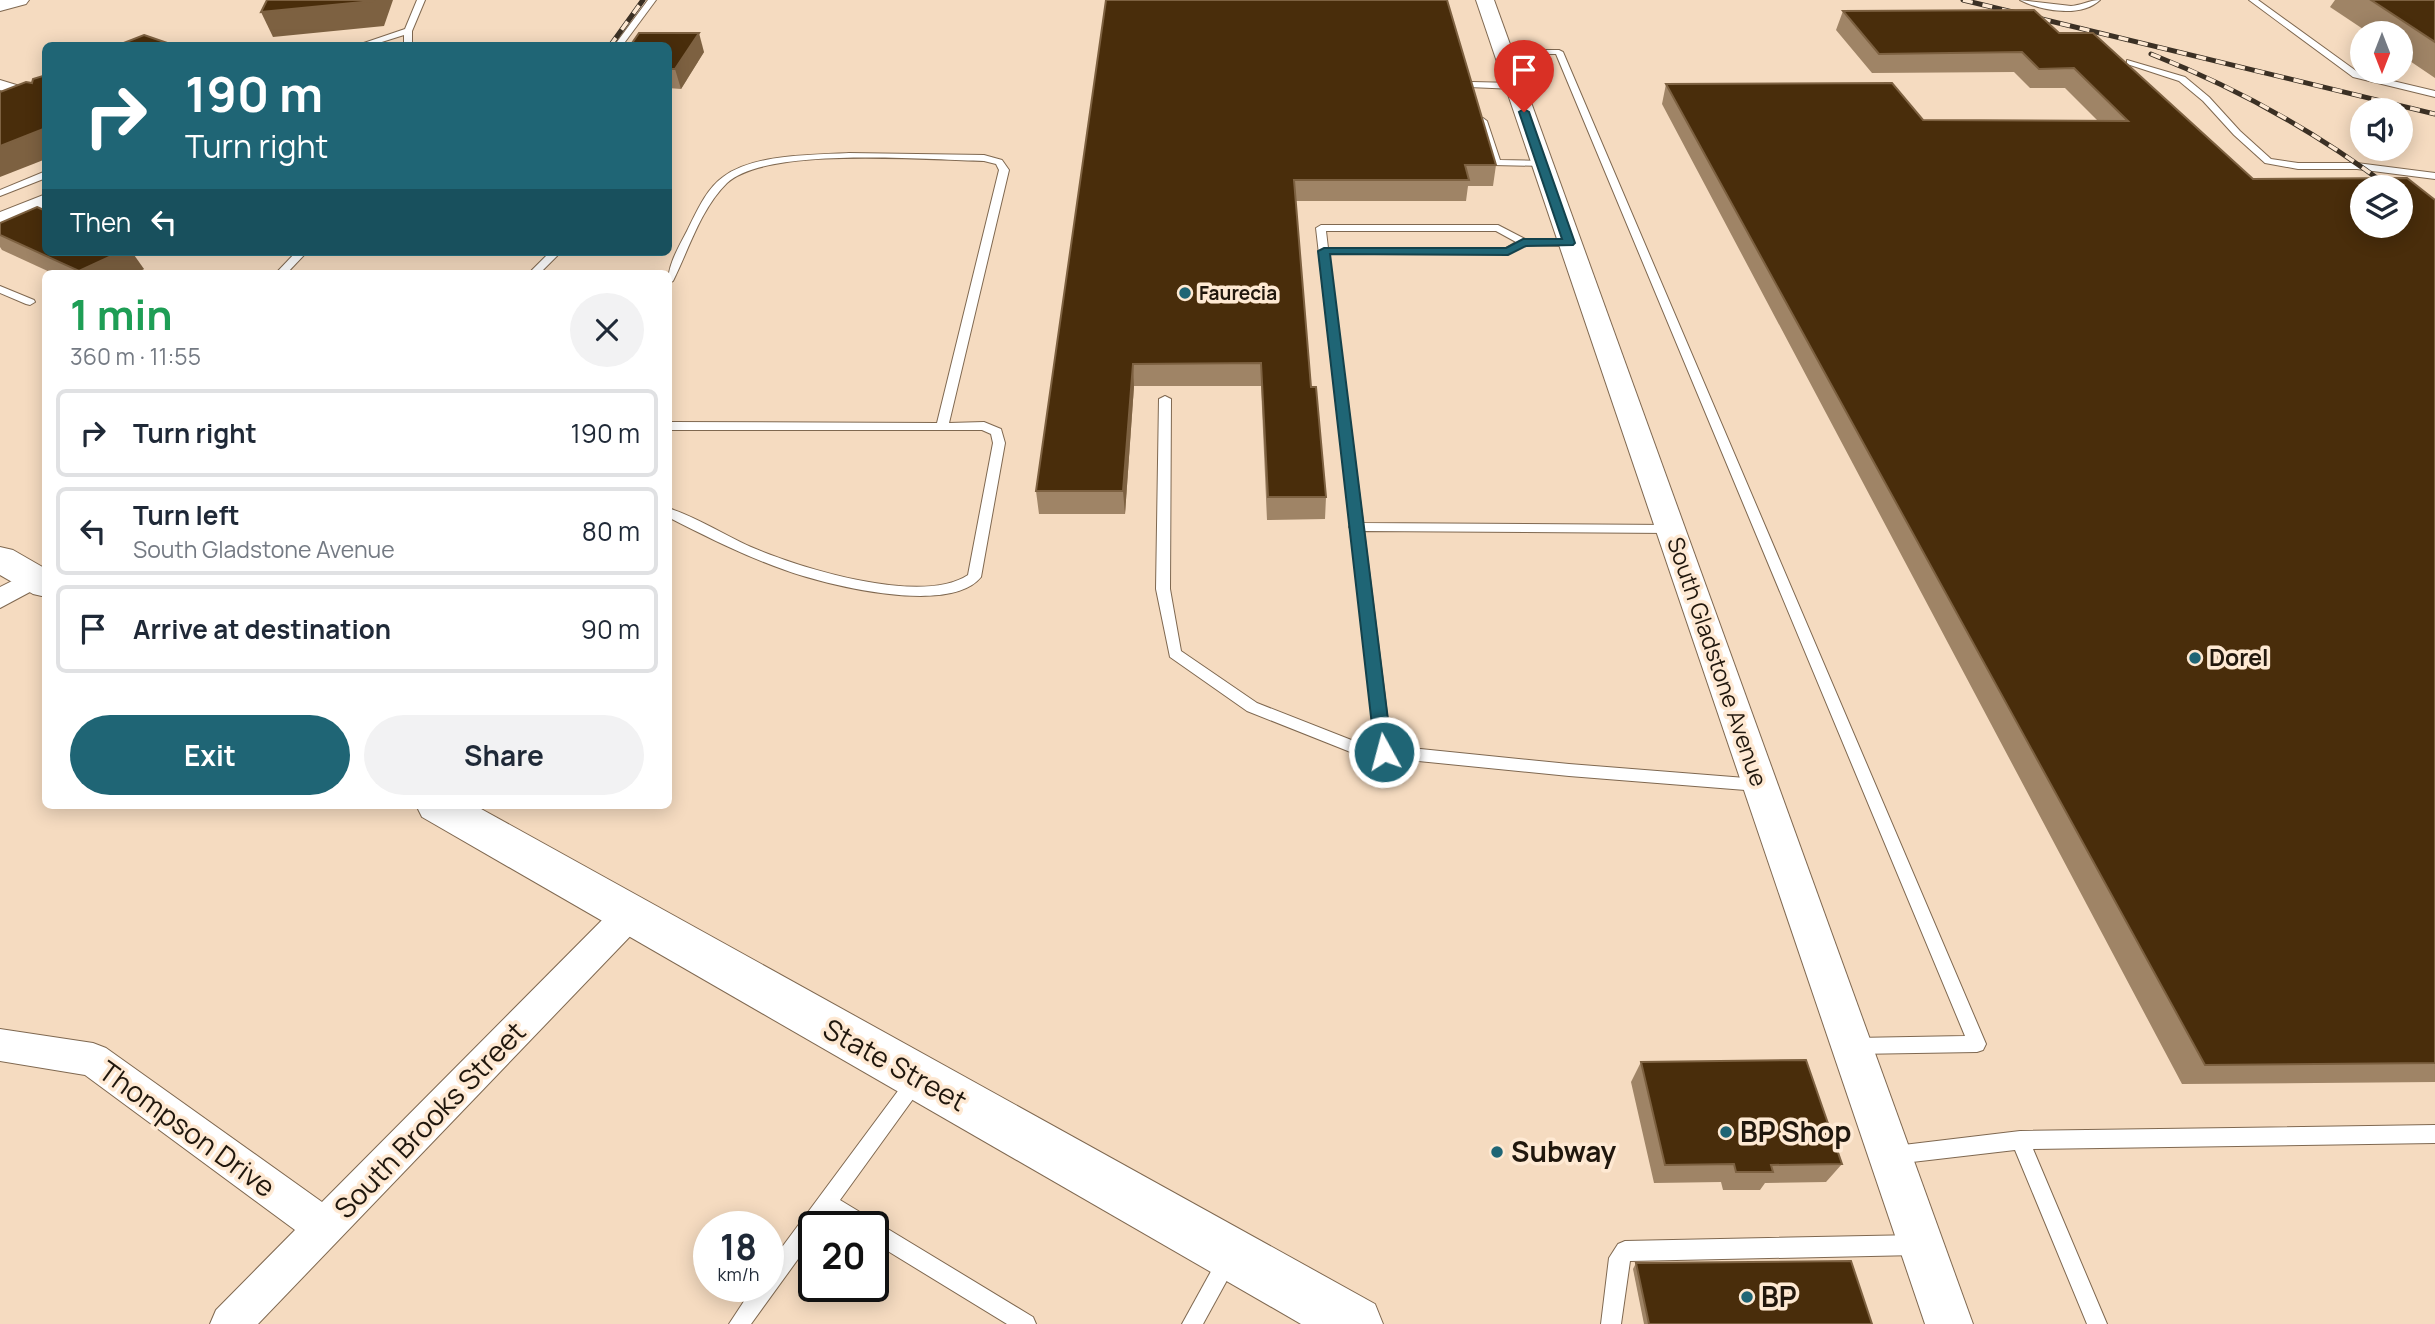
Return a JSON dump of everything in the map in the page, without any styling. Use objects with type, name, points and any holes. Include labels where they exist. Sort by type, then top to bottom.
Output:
[{"type":"highway","points":[[0,559],[40,582]]},
{"type":"highway","name":"State Street","points":[[444,809],[1355,1324]]},
{"type":"street","points":[[0,6],[20,0]]},
{"type":"street","name":"South Gladstone Avenue","points":[[1485,0],[1949,1324]]},
{"type":"street","points":[[0,85],[42,99]]},
{"type":"street","points":[[0,219],[42,202]]},
{"type":"street","points":[[0,600],[40,582]]},
{"type":"street","name":"South Brooks Street","points":[[230,1324],[629,915]]},
{"type":"street","name":"Thompson Drive","points":[[0,1045],[93,1060],[324,1228]]},
{"type":"lane","points":[[408,42],[408,31],[421,0]]},
{"type":"lane","points":[[621,42],[652,0]]},
{"type":"lane","points":[[2024,0],[2076,8],[2091,5],[2096,0]]},
{"type":"lane","points":[[2253,0],[2356,75],[2435,94]]},
{"type":"lane","points":[[372,42],[408,31]]},
{"type":"lane","points":[[1503,52],[1559,52],[1977,1044],[1852,1046]]},
{"type":"lane","points":[[2130,62],[2182,79],[2268,161],[2298,166],[2360,166],[2435,176]]},
{"type":"lane","points":[[1468,73],[1476,98]]},
{"type":"lane","points":[[1472,85],[1515,86]]},
{"type":"lane","points":[[1480,111],[1496,163],[1542,164]]},
{"type":"lane","points":[[672,273],[705,209],[724,180],[752,164],[804,158],[984,158],[999,162],[1004,170],[942,426]]},
{"type":"lane","points":[[0,193],[42,176]]},
{"type":"lane","points":[[1384,752],[1321,228],[1498,228],[1523,242],[1569,243]]},
{"type":"lane","points":[[1324,251],[1508,251],[1523,242]]},
{"type":"lane","points":[[284,270],[298,256]]},
{"type":"lane","points":[[537,270],[552,256]]},
{"type":"lane","points":[[0,289],[30,302]]},
{"type":"lane","points":[[1165,399],[1163,589],[1175,653],[1252,707],[1358,749],[1569,771],[1760,785]]},
{"type":"lane","points":[[672,426],[984,426],[997,432],[999,443],[974,577],[969,584],[957,589],[898,590],[823,577],[790,567],[672,514]]},
{"type":"lane","points":[[1356,527],[1670,529]]},
{"type":"lane","points":[[784,1262],[918,1078]]},
{"type":"lane","points":[[1890,1155],[2020,1140],[2435,1133]]},
{"type":"lane","points":[[2020,1140],[2097,1324]]},
{"type":"lane","points":[[827,1203],[840,1211]]},
{"type":"lane","points":[[889,1241],[1026,1324]]},
{"type":"lane","points":[[1611,1324],[1619,1258],[1625,1251],[1922,1245]]},
{"type":"lane","points":[[1192,1324],[1231,1255]]},
{"type":"lane","points":[[739,1324],[755,1302]]},
{"type":"building","points":[[267,0],[374,0],[261,12]]},
{"type":"building","name":"Faurecia","points":[[1106,0],[1447,0],[1496,165],[1465,165],[1469,180],[1294,180],[1311,387],[1316,387],[1326,497],[1268,497],[1261,363],[1133,364],[1123,491],[1036,491]]},
{"type":"building","points":[[2371,0],[2435,0],[2435,42],[2413,28],[2413,21],[2403,21]]},
{"type":"building","name":"Dorel","points":[[2034,10],[2059,33],[2093,33],[2253,179],[2350,178],[2350,238],[2413,238],[2413,183],[2435,200],[2435,1063],[2205,1065],[1666,84],[1892,83],[1923,120],[2128,121],[2074,68],[2039,69],[2022,52],[1879,54],[1843,11]]},
{"type":"building","points":[[639,33],[699,33],[675,69],[672,69],[672,42],[633,42]]},
{"type":"building","points":[[144,35],[164,42],[126,42]]},
{"type":"building","points":[[42,76],[42,130],[0,146],[0,92],[26,82],[32,83],[33,79]]},
{"type":"building","points":[[37,207],[42,209],[42,254],[0,235],[0,223]]},
{"type":"building","points":[[46,256],[111,256],[81,270]]},
{"type":"building","name":"BP Shop","points":[[1806,1060],[1842,1164],[1771,1165],[1773,1172],[1736,1172],[1734,1164],[1665,1165],[1641,1062]]},
{"type":"building","name":"BP","points":[[1851,1261],[1872,1324],[1649,1324],[1636,1263]]},
{"type":"railway","points":[[613,42],[643,0]]},
{"type":"railway","points":[[1963,0],[2435,114]]},
{"type":"railway","points":[[2151,54],[2245,96],[2333,147],[2372,175]]},
{"type":"place","name":"Faurecia","points":[[1185,293]]},
{"type":"place","name":"Dorel","points":[[2195,658]]},
{"type":"place","name":"BP Shop","points":[[1726,1132]]},
{"type":"place","name":"Subway","points":[[1497,1152]]},
{"type":"place","name":"BP","points":[[1747,1297]]},
{"type":"route","points":[[1384,752],[1324,251],[1508,251],[1523,242],[1569,243],[1524,112]]}]
